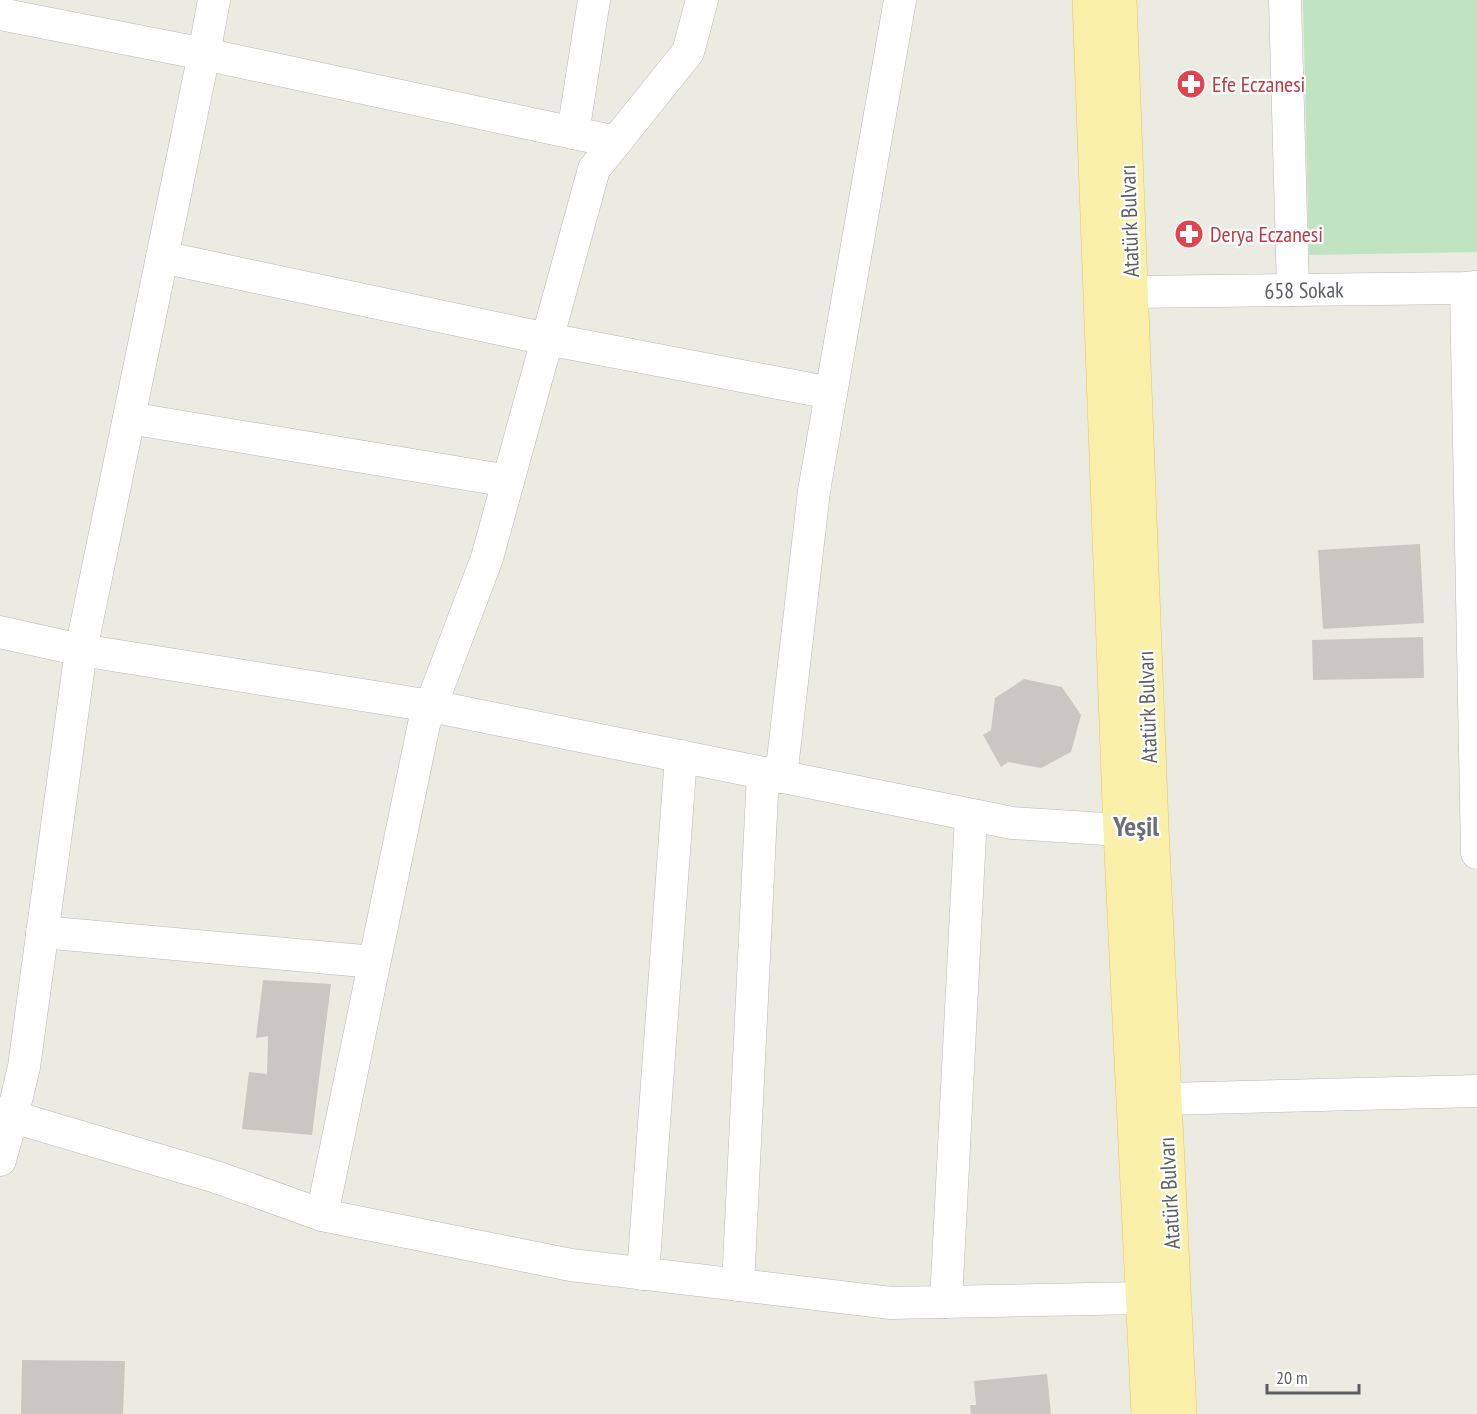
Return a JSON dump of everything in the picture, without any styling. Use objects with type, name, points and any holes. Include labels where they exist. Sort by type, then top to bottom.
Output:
[{"type":"main road","name":"Atatürk Bulvarı","points":[[1089,0],[1120,830],[1148,1414]]},
{"type":"main road","name":"Atatürk Bulvarı","points":[[1120,0],[1152,828],[1180,1414]]},
{"type":"street","points":[[0,1160],[6,1115],[24,1067],[81,650],[214,0]]},
{"type":"street","points":[[573,133],[594,0]]},
{"type":"street","points":[[322,1215],[424,724],[487,558],[594,169],[688,52],[702,0]]},
{"type":"street","points":[[738,1285],[772,775],[814,491],[900,0]]},
{"type":"street","points":[[1285,0],[1293,290]]},
{"type":"street","points":[[0,14],[204,54],[616,142]]},
{"type":"street","points":[[162,257],[547,339],[831,393]]},
{"type":"street","points":[[1472,287],[1477,853]]},
{"type":"street","name":"658 Sokak","points":[[1132,292],[1472,287]]},
{"type":"street","points":[[129,418],[508,481]]},
{"type":"street","points":[[0,632],[81,650],[431,706],[1012,823],[1120,830]]},
{"type":"street","points":[[643,1274],[681,756]]},
{"type":"street","points":[[946,1302],[972,815]]},
{"type":"street","points":[[42,932],[374,962]]},
{"type":"street","points":[[1165,1099],[1477,1090]]},
{"type":"street","points":[[6,1115],[216,1177],[322,1215],[571,1265],[891,1303],[1142,1298]]},
{"type":"green space","points":[[1303,0],[1477,0],[1477,252],[1309,255]]},
{"type":"building","points":[[1420,544],[1424,623],[1323,629],[1318,550]]},
{"type":"building","points":[[1423,637],[1424,678],[1313,680],[1312,640]]},
{"type":"building","points":[[1024,679],[1062,687],[1081,715],[1071,752],[1041,768],[1008,762],[1001,767],[983,735],[991,730],[995,698]]},
{"type":"building","points":[[263,980],[331,984],[312,1135],[242,1129],[249,1072],[267,1074],[268,1036],[256,1038]]},
{"type":"building","points":[[22,1360],[125,1361],[123,1414],[21,1414]]},
{"type":"building","points":[[1047,1374],[1051,1414],[971,1414],[970,1405],[976,1405],[974,1381]]},
{"type":"place","name":"Efe Eczanesi","points":[[1191,84]]},
{"type":"place","name":"Derya Eczanesi","points":[[1189,234]]},
{"type":"district","name":"Yeşil","points":[[1136,826]]}]
